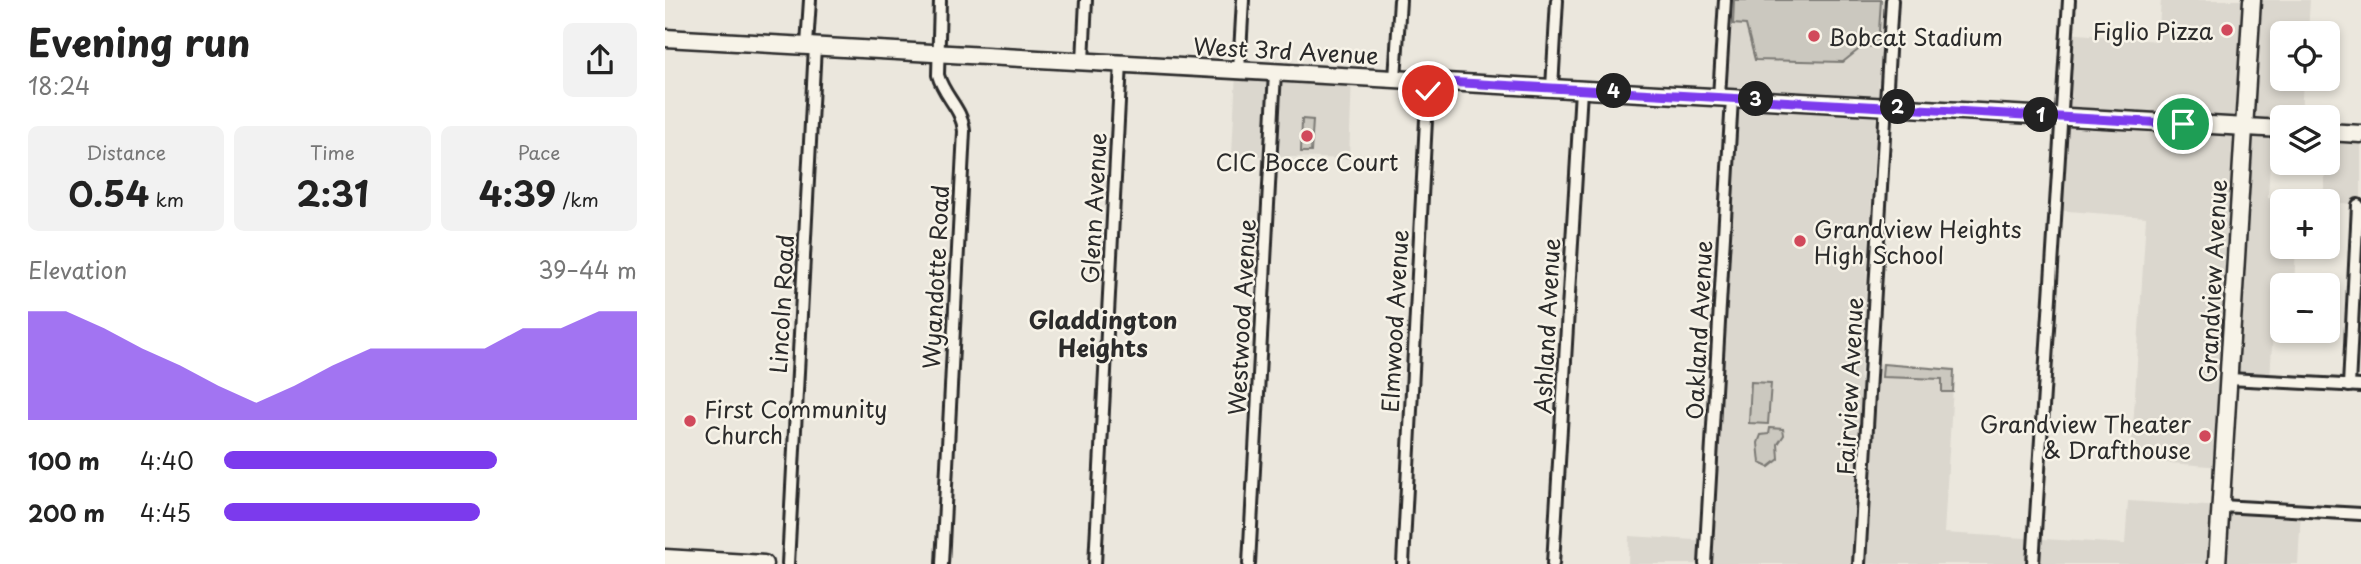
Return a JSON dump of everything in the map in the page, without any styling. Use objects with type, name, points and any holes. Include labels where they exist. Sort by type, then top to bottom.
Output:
[{"type":"street","name":"Lincoln Road","points":[[788,564],[811,46],[810,0]]},
{"type":"street","name":"Wyandotte Road","points":[[940,0],[937,53],[941,86],[963,116],[964,131],[942,564]]},
{"type":"street","points":[[1083,61],[1086,0]]},
{"type":"street","points":[[1239,70],[1243,0]]},
{"type":"street","points":[[1395,79],[1400,0]]},
{"type":"street","points":[[1552,88],[1557,0]]},
{"type":"street","name":"Oakland Avenue","points":[[1706,564],[1726,98],[1725,0]]},
{"type":"street","name":"Fairview Avenue","points":[[1859,564],[1892,0]]},
{"type":"street","points":[[2033,564],[2069,0]]},
{"type":"street","name":"Grandview Avenue","points":[[2217,564],[2252,0]]},
{"type":"street","name":"West 3rd Avenue","points":[[665,38],[2270,128]]},
{"type":"street","name":"Glenn Avenue","points":[[1095,564],[1121,64]]},
{"type":"street","name":"Westwood Avenue","points":[[1249,564],[1275,72]]},
{"type":"street","name":"Elmwood Avenue","points":[[1403,564],[1428,81]]},
{"type":"street","name":"Ashland Avenue","points":[[1553,564],[1581,90]]},
{"type":"street","points":[[2340,133],[2361,134]]},
{"type":"street","points":[[2349,386],[2358,205]]},
{"type":"street","points":[[2229,379],[2361,386]]},
{"type":"street","points":[[2221,506],[2361,514]]},
{"type":"street","points":[[665,558],[764,564]]},
{"type":"shaded area","points":[[1733,0],[1884,0],[1860,383],[1874,377],[1875,363],[1954,370],[1944,533],[2125,544],[2128,501],[2301,512],[2298,564],[1628,564],[1629,536],[1712,541],[1738,108],[1728,89]]},
{"type":"shaded area","name":"Bobcat Stadium","points":[[1734,0],[1881,0],[1878,47],[1863,46],[1843,62],[1755,60],[1746,25],[1733,24]]},
{"type":"shaded area","points":[[2161,0],[2310,0],[2309,21],[2270,21],[2270,91],[2302,91],[2302,105],[2270,105],[2270,259],[2295,259],[2295,273],[2270,273],[2270,343],[2272,343],[2270,379],[2229,376],[2222,467],[2131,460],[2146,217],[2055,210],[2067,33],[2158,41]]},
{"type":"shaded area","points":[[1236,71],[1352,76],[1349,159],[1232,155]]},
{"type":"shaded area","name":"CIC Bocce Court","points":[[1302,119],[1313,120],[1311,152],[1301,152]]},
{"type":"shaded area","points":[[2340,131],[2361,132],[2361,205],[2340,203],[2340,189],[2324,189],[2325,175],[2340,175]]},
{"type":"shaded area","points":[[1883,364],[1954,370],[1953,392],[1942,392],[1942,379],[1882,377]]},
{"type":"shaded area","points":[[1751,382],[1771,383],[1768,424],[1749,423]]},
{"type":"shaded area","points":[[1770,428],[1783,429],[1784,435],[1778,444],[1779,459],[1769,467],[1760,463],[1758,443],[1761,435],[1769,434]]},
{"type":"place","name":"Figlio Pizza","points":[[2227,30]]},
{"type":"place","name":"Bobcat Stadium","points":[[1814,36]]},
{"type":"place","name":"CIC Bocce Court","points":[[1307,136]]},
{"type":"place","name":"Grandview Heights High School","points":[[1800,241]]},
{"type":"place","name":"First Community Church","points":[[690,421]]},
{"type":"place","name":"Grandview Theater & Drafthouse","points":[[2205,436]]},
{"type":"district","name":"Gladdington Heights","points":[[1103,333]]},
{"type":"route","points":[[1428,91],[1428,81],[2183,124]]}]
